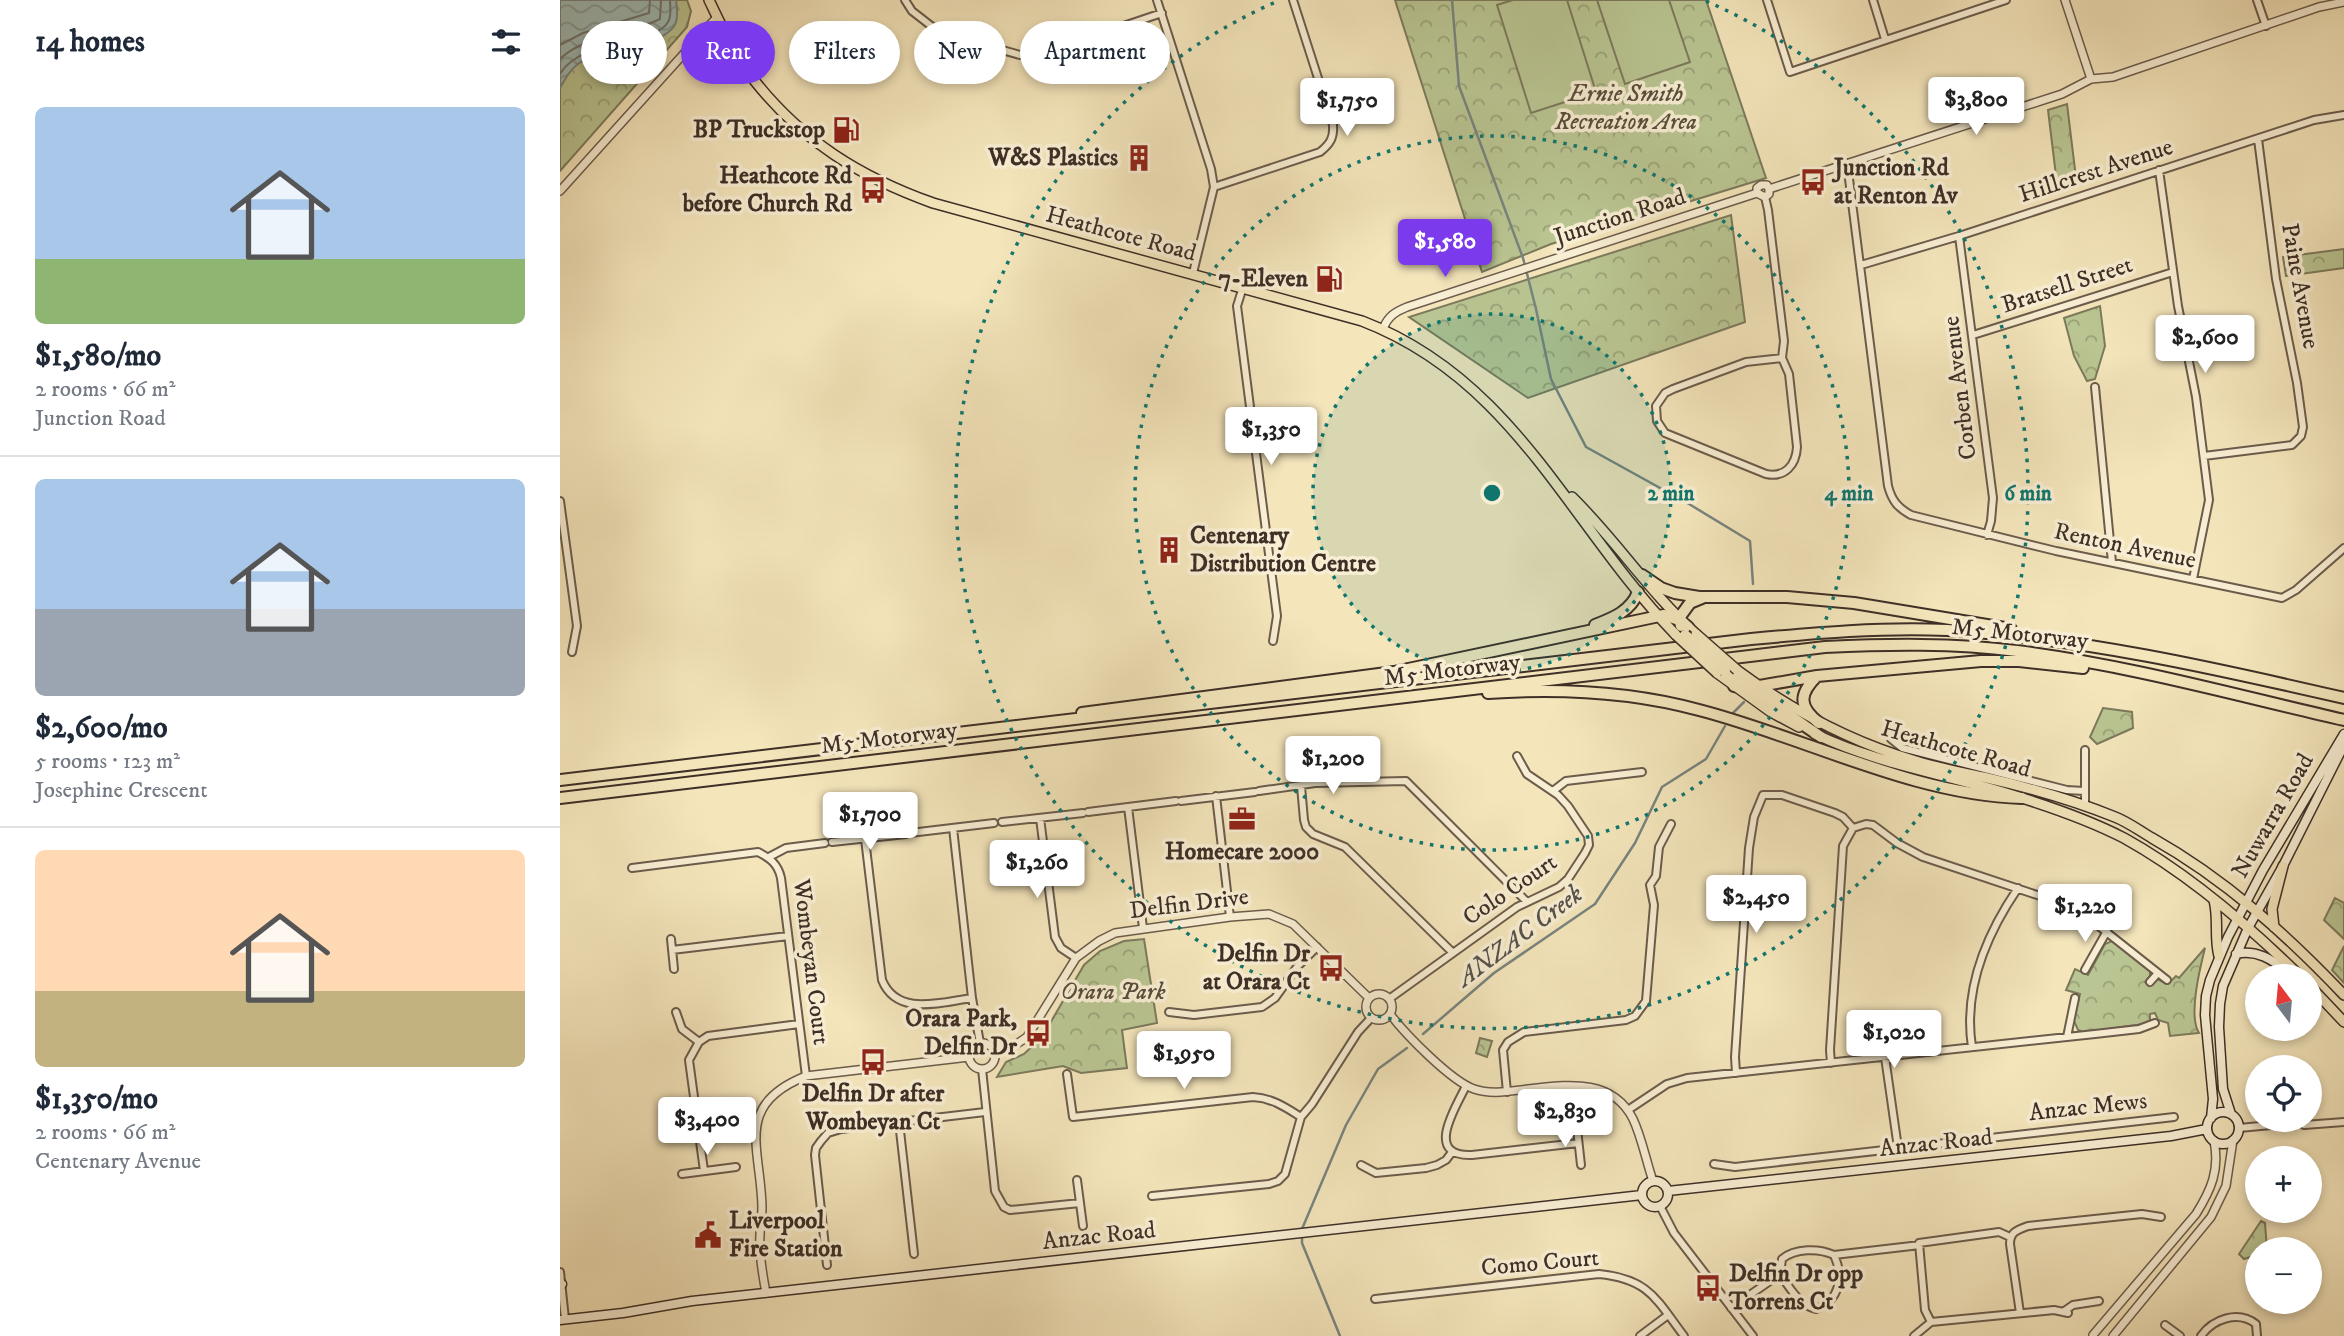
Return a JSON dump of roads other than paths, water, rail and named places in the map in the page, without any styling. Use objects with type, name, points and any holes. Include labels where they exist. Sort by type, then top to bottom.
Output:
[{"type":"highway","points":[[1642,575],[1661,588],[1675,593],[1787,597],[1854,603],[1954,618],[2106,648]]},
{"type":"highway","points":[[1573,634],[1628,608],[1635,601],[1638,592]]},
{"type":"highway","points":[[1684,628],[1690,603],[1711,596]]},
{"type":"highway","points":[[1032,725],[1095,710],[1394,672],[1669,615],[1684,628],[1721,672],[1821,737]]},
{"type":"highway","name":"M5 Motorway","points":[[560,780],[1817,633],[1944,630],[2007,635],[2106,648],[2342,697]]},
{"type":"highway","name":"M5 Motorway","points":[[560,800],[1825,647],[1894,644],[2015,651],[2115,666],[2344,720]]},
{"type":"highway","points":[[1734,686],[1761,687],[1817,676],[1944,664],[2019,661],[2095,670],[2173,685],[2224,690]]},
{"type":"highway","points":[[1817,676],[1807,686],[1803,695],[1806,710],[1819,723]]},
{"type":"highway","points":[[1356,702],[1557,691],[1590,691],[1644,697],[1724,717],[1898,774],[1999,797],[2022,798]]},
{"type":"main road","name":"Heathcote Road","points":[[709,0],[753,78],[779,109],[812,140],[865,175],[933,203],[1334,312],[1383,329],[1413,345],[1473,388],[1509,424],[1658,616]]},
{"type":"main road","name":"Heathcote Road","points":[[1551,476],[1593,517],[1684,628],[1761,687],[1819,723],[1873,746],[1916,761],[1986,778],[2118,818],[2174,850],[2246,902],[2344,995]]},
{"type":"main road","name":"Heathcote Road","points":[[1721,672],[1734,686],[1771,712],[1821,737],[1885,761],[2022,798],[2122,837],[2157,858],[2238,918],[2287,964]]},
{"type":"main road","name":"Nuwarra Road","points":[[2211,1118],[2213,1098],[2205,1006],[2210,980],[2246,902],[2344,734]]},
{"type":"main road","name":"Nuwarra Road","points":[[2231,1114],[2223,1089],[2220,1004],[2223,986],[2248,928],[2283,866],[2344,745]]},
{"type":"main road","points":[[2274,927],[2272,909],[2283,866]]},
{"type":"main road","points":[[2214,900],[2218,922],[2215,942],[2219,956]]},
{"type":"main road","points":[[2236,954],[2260,954],[2275,964]]},
{"type":"main road","points":[[2322,999],[2344,1022]]},
{"type":"main road","points":[[2220,1112],[2231,1114],[2239,1128],[2233,1140],[2224,1143],[2214,1141],[2207,1129],[2211,1118],[2220,1112]]},
{"type":"main road","name":"Anzac Road","points":[[1668,1191],[2171,1136],[2207,1129]]},
{"type":"main road","points":[[1653,1181],[1662,1183],[1668,1191],[1666,1201],[1660,1206],[1648,1205],[1642,1195],[1644,1187],[1653,1181]]},
{"type":"main road","name":"Anzac Road","points":[[563,1319],[766,1293],[1642,1195]]},
{"type":"street","points":[[905,0],[912,10],[939,32],[1020,55],[1040,54],[1162,13]]},
{"type":"street","points":[[1157,0],[1211,169],[1214,187],[1193,273]]},
{"type":"street","points":[[1214,187],[1320,152],[1329,145],[1334,135],[1293,0]]},
{"type":"street","points":[[1767,0],[1790,72],[2006,0]]},
{"type":"street","points":[[1872,0],[1885,39]]},
{"type":"street","points":[[2065,0],[2091,79]]},
{"type":"street","points":[[2257,0],[2266,26]]},
{"type":"street","points":[[1782,358],[1746,362],[1665,393],[1657,406],[1660,427],[1678,439],[1759,472],[1772,475],[1785,472],[1796,460],[1797,447],[1788,374],[1782,358],[1784,341],[1768,210],[1761,195],[1769,194],[1769,189],[2062,94],[2091,79],[2113,77],[2319,7],[2344,2]]},
{"type":"street","points":[[560,191],[717,17]]},
{"type":"street","name":"Hillcrest Avenue","points":[[1861,265],[1959,236],[2314,120],[2344,115]]},
{"type":"street","name":"Paine Avenue","points":[[2258,139],[2276,279],[2303,427],[2299,440]]},
{"type":"street","name":"Renton Avenue","points":[[1847,163],[1891,496],[1902,511],[1987,535],[2282,598],[2296,590],[2344,548]]},
{"type":"street","points":[[2160,170],[2173,272],[2204,456],[2208,510],[2193,579]]},
{"type":"street","name":"Junction Road","points":[[1383,329],[1387,319],[1400,310],[1540,262],[1761,195]]},
{"type":"street","name":"Corben Avenue","points":[[1959,236],[1993,498],[1987,535]]},
{"type":"street","name":"Bratsell Street","points":[[1973,335],[2173,272]]},
{"type":"street","points":[[1243,287],[1237,306],[1277,616],[1273,641]]},
{"type":"street","points":[[2095,387],[2112,562]]},
{"type":"street","points":[[2204,456],[2287,446],[2299,440],[2305,446]]},
{"type":"street","points":[[560,501],[577,626],[572,652]]},
{"type":"street","points":[[1891,739],[1902,748],[2067,790],[2084,791]]},
{"type":"street","points":[[2085,750],[2085,806]]},
{"type":"street","name":"Colo Court","points":[[1389,999],[1526,901],[1559,887],[1568,879],[1589,845],[1586,832],[1568,806],[1553,791],[1527,774],[1517,756]]},
{"type":"street","points":[[1553,791],[1566,781],[1642,772]]},
{"type":"street","name":"Wombeyan Court","points":[[769,858],[786,848],[1315,783],[1406,781],[1526,901]]},
{"type":"street","points":[[1301,786],[1306,827],[1313,834],[1345,847],[1452,952]]},
{"type":"street","points":[[1736,1073],[1749,848],[1754,817],[1760,801],[1763,795],[1782,795],[1835,813],[1853,828]]},
{"type":"street","points":[[1216,796],[1230,917]]},
{"type":"street","points":[[1128,807],[1143,928]]},
{"type":"street","points":[[1040,818],[1055,937],[1061,948],[1076,958]]},
{"type":"street","points":[[1507,1091],[1503,1050],[1514,1036],[1524,1032],[1626,1020],[1635,1016],[1646,1001],[1654,905],[1650,885],[1657,871],[1659,847],[1671,824]]},
{"type":"street","points":[[1832,1063],[1830,1050],[1843,846],[1853,828],[1866,824],[1873,825],[1897,843],[1923,857],[2076,908],[2167,980]]},
{"type":"street","points":[[953,828],[972,998],[980,1043]]},
{"type":"street","points":[[865,839],[882,980],[886,988],[897,1000],[915,1005],[972,998]]},
{"type":"street","name":"Wombeyan Court","points":[[632,868],[758,852],[769,858],[779,870],[806,1076]]},
{"type":"street","points":[[1972,1047],[1970,1015],[1974,983],[1981,958],[1997,921],[2018,887]]},
{"type":"street","name":"Delfin Drive","points":[[995,1052],[1008,1049],[1027,1037],[1076,958],[1108,936],[1143,928],[1269,914],[1282,918],[1293,924],[1369,998]]},
{"type":"street","points":[[2085,970],[2107,931]]},
{"type":"street","points":[[672,950],[788,936]]},
{"type":"street","points":[[671,939],[674,969]]},
{"type":"street","points":[[1169,1012],[1194,1014],[1262,1007],[1275,998],[1297,967],[1317,947]]},
{"type":"street","points":[[2150,982],[2158,973]]},
{"type":"street","points":[[1152,1196],[1278,1181],[1285,1174],[1301,1117],[1358,1031],[1371,1018],[1383,1019],[1390,1014],[1392,1007],[1389,999],[1380,994],[1369,998],[1366,1008],[1371,1018]]},
{"type":"street","points":[[2067,1037],[2075,998]]},
{"type":"street","points":[[676,1012],[682,1029],[699,1042]]},
{"type":"street","points":[[1390,1014],[1451,1075],[1466,1086],[1488,1092],[1573,1084],[1607,1093],[1628,1110],[1636,1126],[1653,1181]]},
{"type":"street","points":[[1628,1110],[1676,1081],[2067,1037],[2139,1028],[2155,1023]]},
{"type":"street","points":[[704,1171],[689,1060],[699,1042],[718,1033],[799,1024]]},
{"type":"street","points":[[980,1043],[989,1045],[995,1052],[993,1063],[982,1069],[972,1065],[969,1057],[972,1047],[980,1043]]},
{"type":"street","points":[[766,1293],[759,1242],[762,1207],[755,1130],[759,1115],[769,1098],[783,1087],[806,1076],[969,1057]]},
{"type":"street","points":[[1885,1057],[1898,1148]]},
{"type":"street","points":[[982,1069],[995,1191],[1004,1207],[1021,1211],[1080,1203]]},
{"type":"street","points":[[1067,1074],[1073,1117],[1264,1097],[1276,1101],[1301,1117]]},
{"type":"street","points":[[1466,1086],[1447,1126],[1447,1144],[1452,1152],[1472,1155],[1578,1143]]},
{"type":"street","points":[[827,1265],[816,1148],[828,1133],[841,1129],[985,1112]]},
{"type":"street","name":"Anzac Mews","points":[[1714,1164],[1735,1167],[2174,1116]]},
{"type":"street","points":[[899,1122],[914,1254]]},
{"type":"street","points":[[2322,1124],[2344,1122]]},
{"type":"street","points":[[2239,1128],[2245,1127]]},
{"type":"street","points":[[1577,1129],[1581,1165]]},
{"type":"street","points":[[2113,1336],[2211,1217],[2226,1186],[2233,1140]]},
{"type":"street","points":[[2094,1336],[2200,1207],[2211,1189],[2216,1168],[2214,1141]]},
{"type":"street","points":[[1361,1165],[1376,1173],[1426,1168],[1446,1160],[1452,1152]]},
{"type":"street","points":[[682,1174],[736,1167]]},
{"type":"street","points":[[1077,1180],[1083,1226]]},
{"type":"street","points":[[1660,1206],[1674,1233],[1752,1336]]},
{"type":"street","points":[[2020,1313],[2010,1237],[2013,1233],[2028,1226],[2142,1214],[2161,1217]]},
{"type":"street","points":[[1931,1322],[1925,1310],[1921,1241],[1999,1232],[2010,1237]]},
{"type":"street","points":[[1834,1255],[1838,1264],[1839,1287],[1829,1303],[1816,1310],[1808,1308],[1780,1274],[1782,1259],[1792,1252],[1823,1250],[1834,1255],[1920,1245]]},
{"type":"street","points":[[560,1272],[563,1319]]},
{"type":"street","name":"Como Court","points":[[1375,1299],[1600,1274],[1641,1284],[1652,1294],[1684,1336]]},
{"type":"street","points":[[1731,1308],[1780,1274]]},
{"type":"street","points":[[1914,1336],[1931,1322],[2054,1310],[2066,1312],[2073,1304],[2099,1301]]},
{"type":"street","points":[[1640,1336],[1668,1315]]},
{"type":"street","points":[[2201,1336],[2215,1322],[2238,1318],[2246,1318],[2256,1324],[2257,1336]]},
{"type":"street","points":[[2165,1325],[2180,1336]]},
{"type":"water","points":[[560,0],[676,0],[677,20],[667,33],[667,21],[581,21],[581,62],[571,70],[560,88]]},
{"type":"waterway","name":"ANZAC Creek","points":[[1452,0],[1459,86],[1523,258],[1551,379],[1586,447],[1750,541],[1753,584]]},
{"type":"waterway","name":"ANZAC Creek","points":[[1731,715],[1744,702]]},
{"type":"waterway","name":"ANZAC Creek","points":[[1423,1034],[1494,973],[1595,904],[1635,843],[1662,787],[1706,759],[1725,726]]},
{"type":"waterway","name":"ANZAC Creek","points":[[1302,1229],[1346,1125],[1378,1069],[1407,1048]]},
{"type":"waterway","name":"ANZAC Creek","points":[[1302,1236],[1302,1243],[1340,1336]]},
{"type":"place","name":"BP Truckstop","points":[[846,130]]},
{"type":"place","name":"W&S Plastics","points":[[1139,158]]},
{"type":"place","name":"Junction Rd at Renton Av","points":[[1813,182]]},
{"type":"place","name":"Heathcote Rd before Church Rd","points":[[873,190]]},
{"type":"place","name":"7-Eleven","points":[[1329,279]]},
{"type":"place","name":"Centenary Distribution Centre","points":[[1169,550]]},
{"type":"place","name":"Homecare 2000","points":[[1242,819]]},
{"type":"place","name":"Delfin Dr at Orara Ct","points":[[1331,968]]},
{"type":"place","name":"Orara Park, Delfin Dr","points":[[1038,1033]]},
{"type":"place","name":"Delfin Dr after Wombeyan Ct","points":[[873,1062]]},
{"type":"place","name":"Liverpool Fire Station","points":[[708,1235]]},
{"type":"place","name":"Delfin Dr opp Torrens Ct","points":[[1708,1288]]},
{"type":"park label","name":"Ernie Smith Recreation Area","points":[[1626,108]]},
{"type":"park label","name":"Orara Park","points":[[1113,992]]}]
